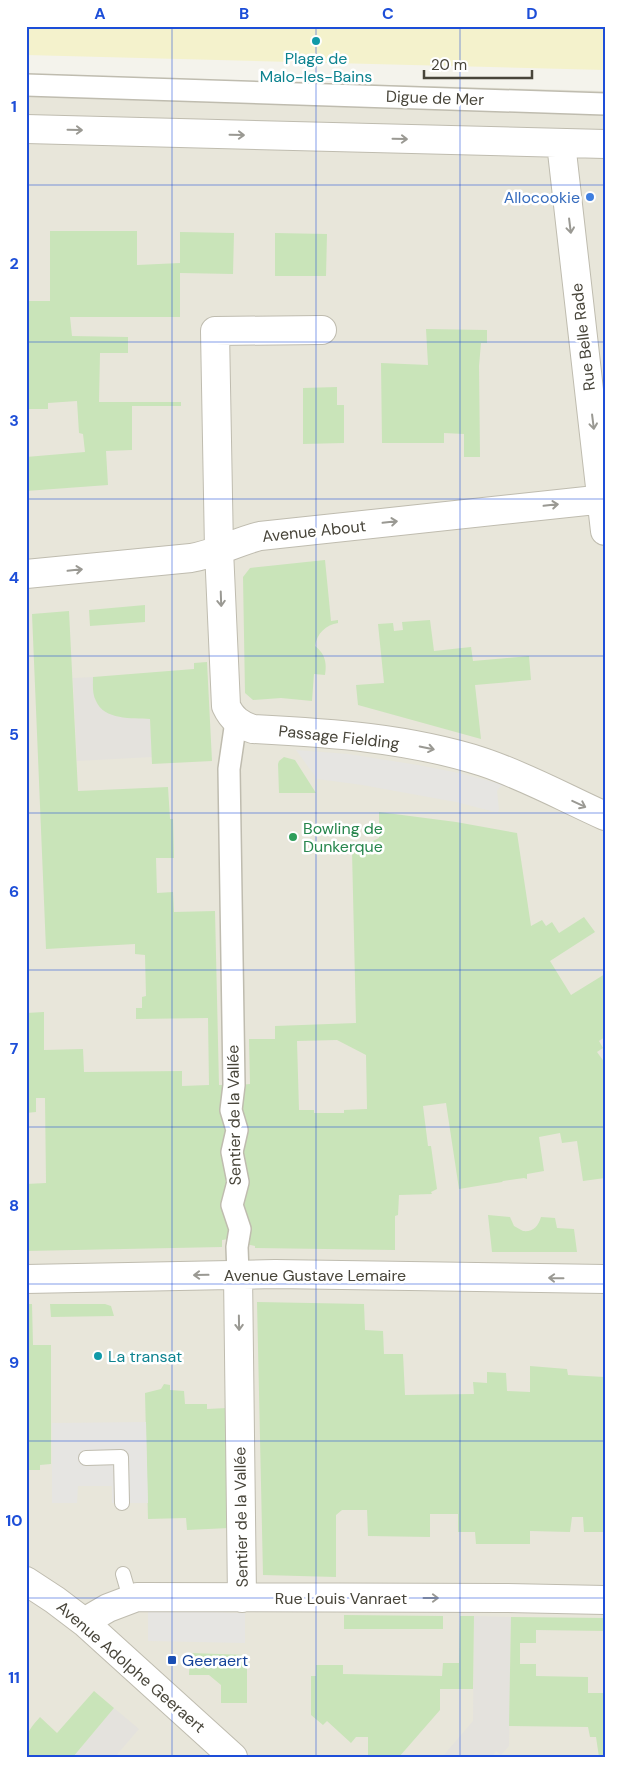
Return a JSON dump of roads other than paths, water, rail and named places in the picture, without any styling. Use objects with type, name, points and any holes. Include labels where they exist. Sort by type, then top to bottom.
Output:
[{"type":"street","name":"Digue de Mer","points":[[26,85],[605,104]]},
{"type":"street","points":[[26,129],[605,144]]},
{"type":"street","name":"Rue Belle Rade","points":[[561,143],[603,499],[605,531]]},
{"type":"street","points":[[236,721],[226,706],[219,550],[215,331],[322,330]]},
{"type":"street","name":"Avenue About","points":[[26,574],[191,558],[260,536],[603,499]]},
{"type":"street","name":"Passage Fielding","points":[[236,721],[243,726],[253,729],[371,737],[430,748],[506,771],[605,816]]},
{"type":"street","name":"Sentier de la Vallée","points":[[236,721],[229,769],[234,1085],[231,1110],[237,1130],[232,1152],[238,1182],[232,1205],[240,1229],[237,1248],[242,1598]]},
{"type":"street","name":"Avenue Gustave Lemaire","points":[[26,1279],[238,1274],[605,1279]]},
{"type":"street","name":"Avenue Adolphe Geeraert","points":[[26,1581],[84,1622],[233,1757]]},
{"type":"street","name":"Rue Louis Vanraet","points":[[84,1622],[108,1608],[126,1586],[146,1596],[605,1600]]},
{"type":"lane","points":[[86,1458],[121,1457],[122,1503]]},
{"type":"place","name":"Plage de Malo-les-Bains","points":[[316,41]]},
{"type":"place","name":"Allocookie","points":[[590,197]]},
{"type":"place","name":"Bowling de Dunkerque","points":[[293,837]]},
{"type":"place","name":"La transat","points":[[98,1356]]},
{"type":"place","name":"Geeraert","points":[[172,1660]]}]
